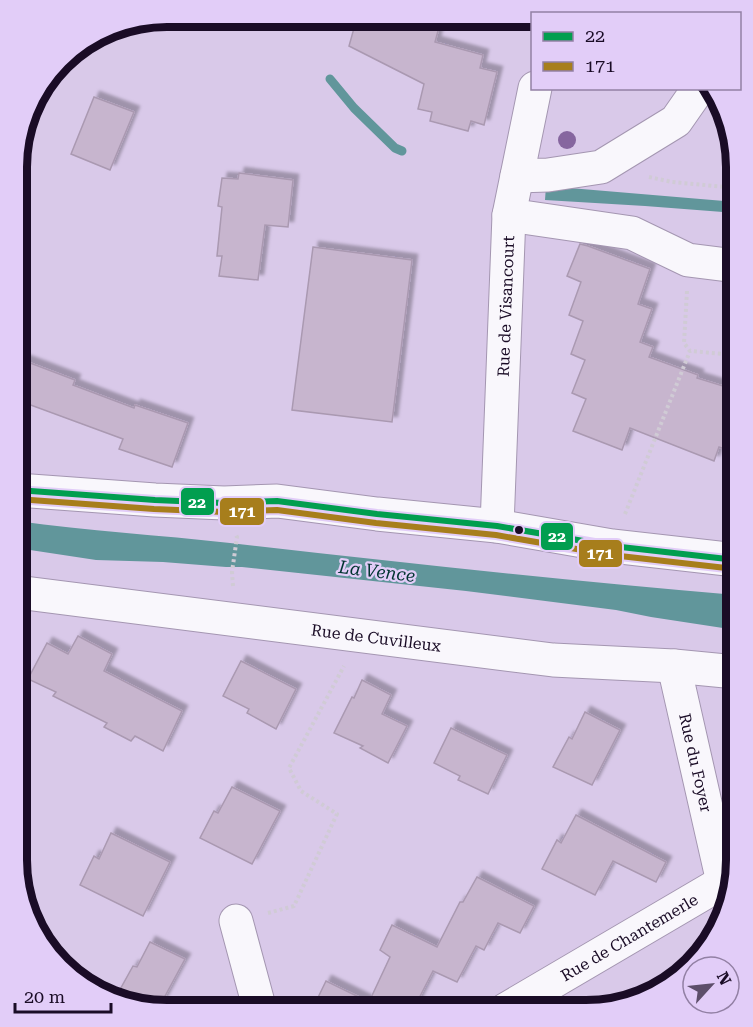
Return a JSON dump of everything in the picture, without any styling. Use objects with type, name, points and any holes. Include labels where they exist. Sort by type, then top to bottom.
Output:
[{"type":"street","name":"Rue de Visancourt","points":[[496,526],[509,215],[535,90]]},
{"type":"street","points":[[517,176],[548,175],[601,167],[676,121],[698,90]]},
{"type":"street","points":[[509,215],[632,234],[688,260],[726,265]]},
{"type":"street","points":[[27,491],[224,503],[277,501],[496,526],[612,546],[726,559]]},
{"type":"street","name":"Rue de Cuvilleux","points":[[27,593],[552,660],[726,671]]},
{"type":"street","name":"Rue du Foyer","points":[[674,666],[724,880]]},
{"type":"street","name":"Rue de Chantemerle","points":[[523,1000],[723,889]]},
{"type":"street","points":[[236,921],[257,1000]]},
{"type":"path","points":[[601,167],[672,182],[726,187]]},
{"type":"path","points":[[688,260],[684,342],[690,351]]},
{"type":"path","points":[[690,351],[726,354]]},
{"type":"path","points":[[612,546],[690,351]]},
{"type":"path","points":[[232,572],[237,537]]},
{"type":"path","points":[[236,921],[294,906],[337,814],[301,791],[289,768],[360,636]]},
{"type":"water","points":[[546,186],[726,201],[726,212],[645,206],[545,200]]},
{"type":"water","name":"La Vence","points":[[27,522],[726,594],[726,628],[616,610],[466,591],[242,567],[96,560],[27,550]]},
{"type":"building","points":[[354,27],[439,27],[435,42],[483,55],[480,68],[497,72],[484,125],[471,121],[468,131],[430,121],[432,112],[418,109],[424,84],[349,46]]},
{"type":"building","points":[[94,97],[134,112],[110,170],[71,154]]},
{"type":"building","points":[[239,173],[293,180],[288,227],[265,225],[258,280],[219,276],[222,256],[217,256],[222,207],[218,206],[222,178],[238,179]]},
{"type":"building","points":[[580,244],[650,269],[638,304],[652,309],[640,342],[653,347],[649,357],[698,375],[697,378],[726,387],[726,449],[719,447],[714,461],[630,428],[622,450],[573,431],[586,399],[572,393],[585,360],[571,354],[583,321],[569,315],[581,282],[567,276]]},
{"type":"building","points":[[313,247],[412,260],[392,422],[292,410]]},
{"type":"building","points":[[27,362],[75,380],[73,385],[134,408],[135,405],[188,423],[172,467],[119,449],[123,439],[27,404]]},
{"type":"building","points":[[78,636],[112,654],[104,671],[182,711],[163,751],[135,736],[131,741],[104,727],[107,723],[53,696],[56,692],[28,679],[47,643],[68,654]]},
{"type":"building","points":[[241,661],[296,689],[276,729],[247,713],[249,709],[223,696]]},
{"type":"building","points":[[362,680],[391,695],[382,714],[407,726],[388,763],[360,748],[363,746],[334,733]]},
{"type":"building","points":[[585,712],[620,730],[592,785],[553,767],[569,737],[572,739]]},
{"type":"building","points":[[451,728],[507,755],[488,794],[458,780],[460,776],[434,763]]},
{"type":"building","points":[[232,787],[280,811],[252,864],[200,838],[214,811],[218,813]]},
{"type":"building","points":[[576,815],[666,862],[656,882],[613,861],[595,895],[542,869],[557,840],[561,843]]},
{"type":"building","points":[[111,833],[170,862],[143,916],[80,885],[94,856],[99,859]]},
{"type":"building","points":[[477,877],[534,906],[520,933],[498,923],[484,950],[476,946],[457,982],[433,971],[418,1000],[370,1000],[390,957],[380,950],[392,925],[437,947],[460,902],[463,902]]},
{"type":"building","points":[[150,942],[185,959],[163,1000],[149,999],[119,991],[133,966],[137,967]]},
{"type":"building","points":[[326,981],[365,1000],[317,1000]]},
{"type":"waterway","points":[[330,79],[354,108],[395,148],[402,151]]},
{"type":"transit line","name":"22","points":[[27,491],[224,503],[277,501],[497,526],[612,546],[726,559]]},
{"type":"transit line","name":"171","points":[[27,500],[224,512],[277,510],[496,535],[611,555],[726,568]]}]
